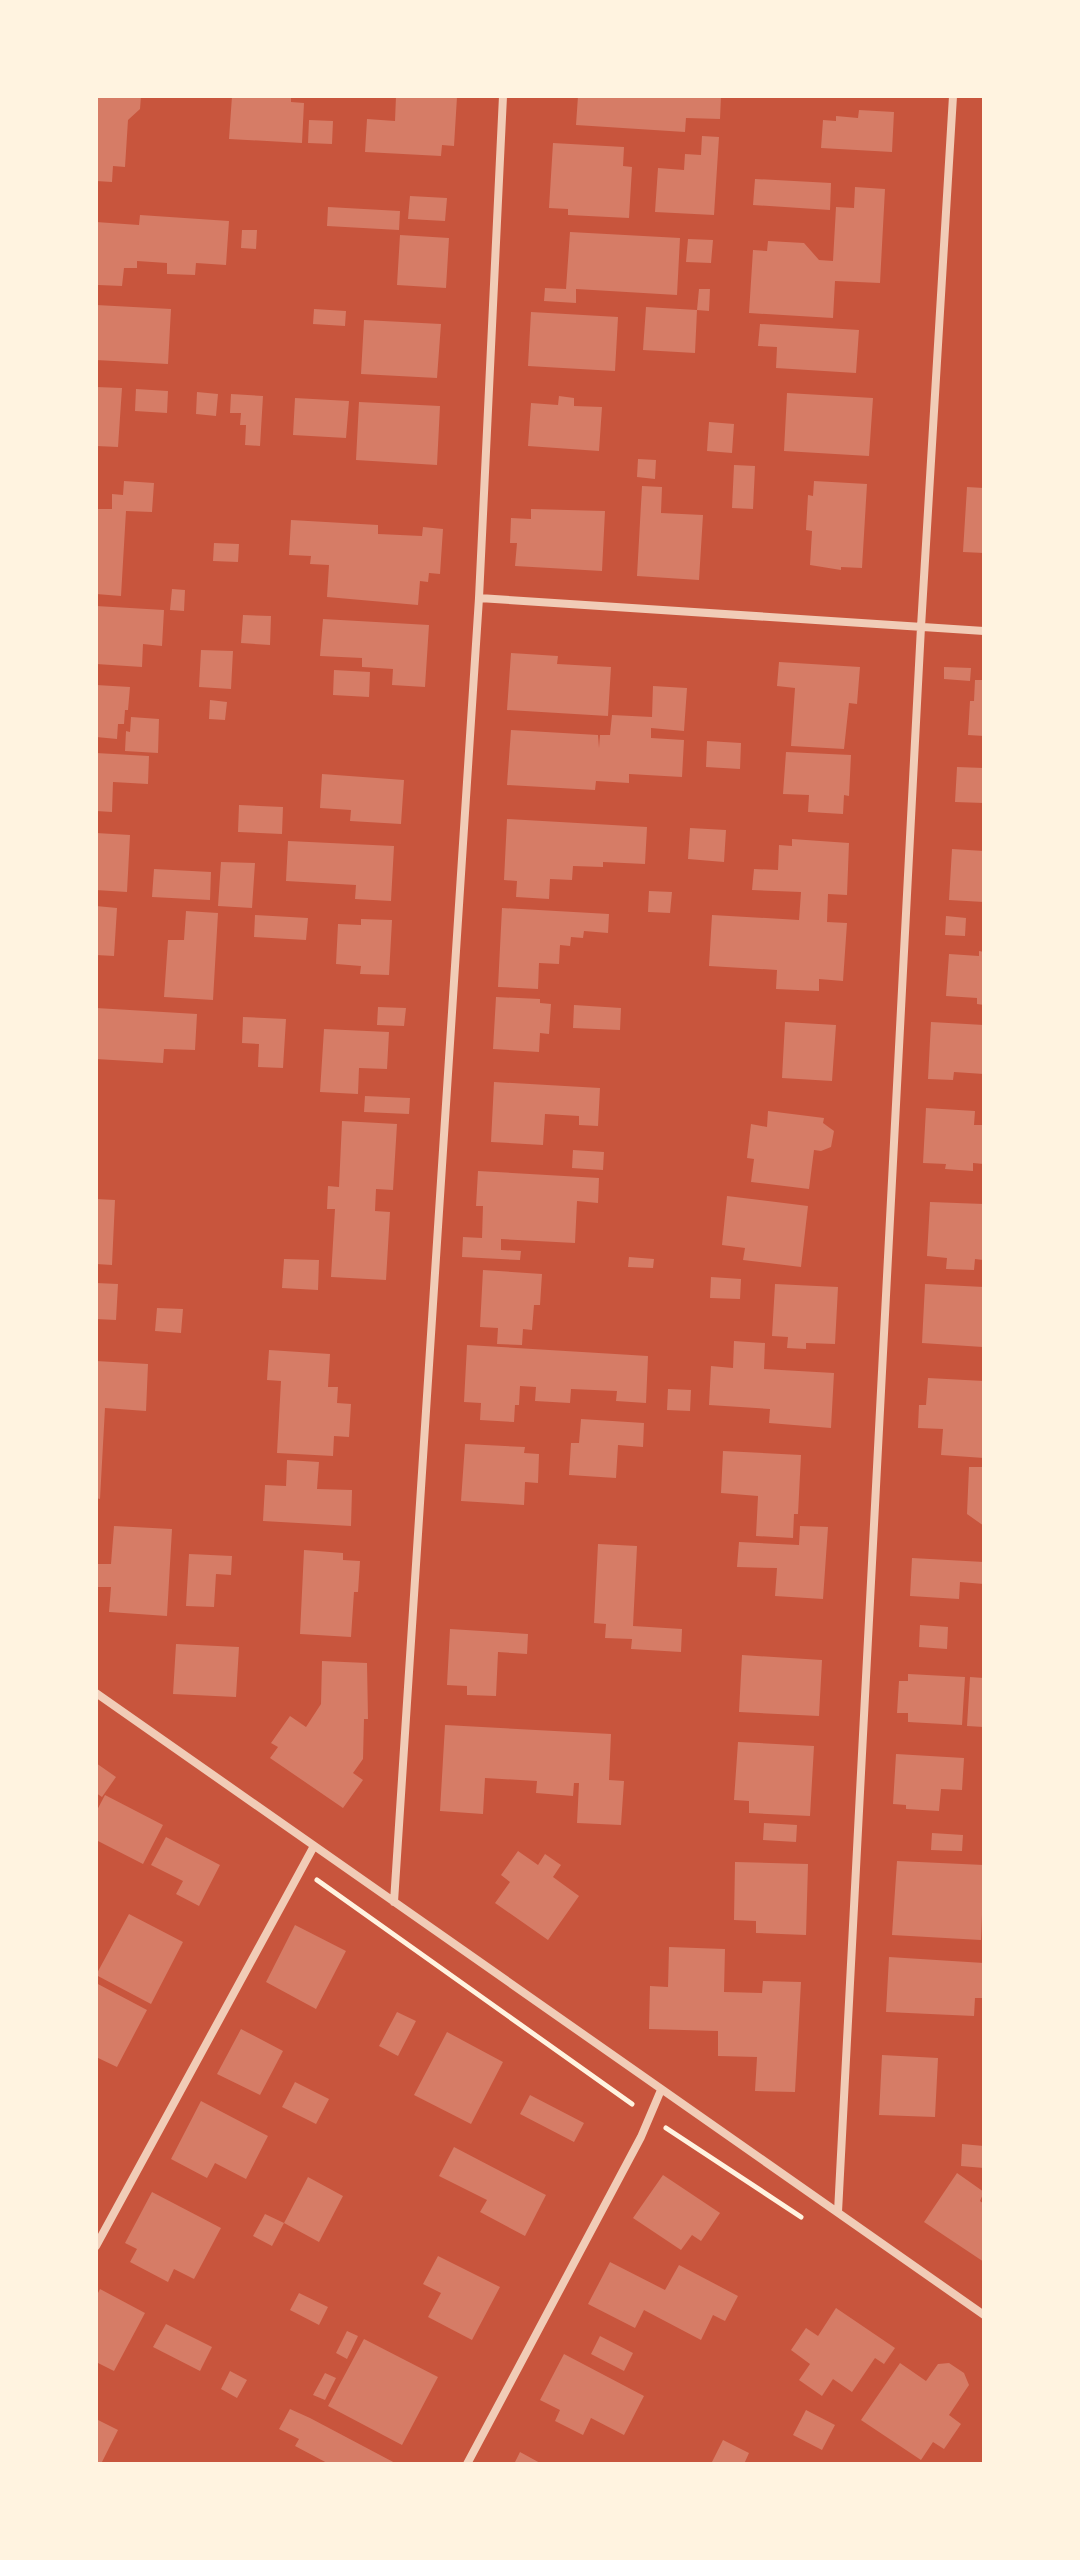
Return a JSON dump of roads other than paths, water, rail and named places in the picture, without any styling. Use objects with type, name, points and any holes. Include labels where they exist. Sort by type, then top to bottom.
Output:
[{"type":"street","points":[[394,1902],[479,598],[503,96]]},
{"type":"street","points":[[838,2212],[921,627],[953,96]]},
{"type":"street","points":[[479,598],[984,631]]},
{"type":"street","points":[[96,1693],[984,2315]]},
{"type":"street","points":[[96,2246],[314,1846]]},
{"type":"street","points":[[467,2464],[651,2117],[661,2090]]}]
